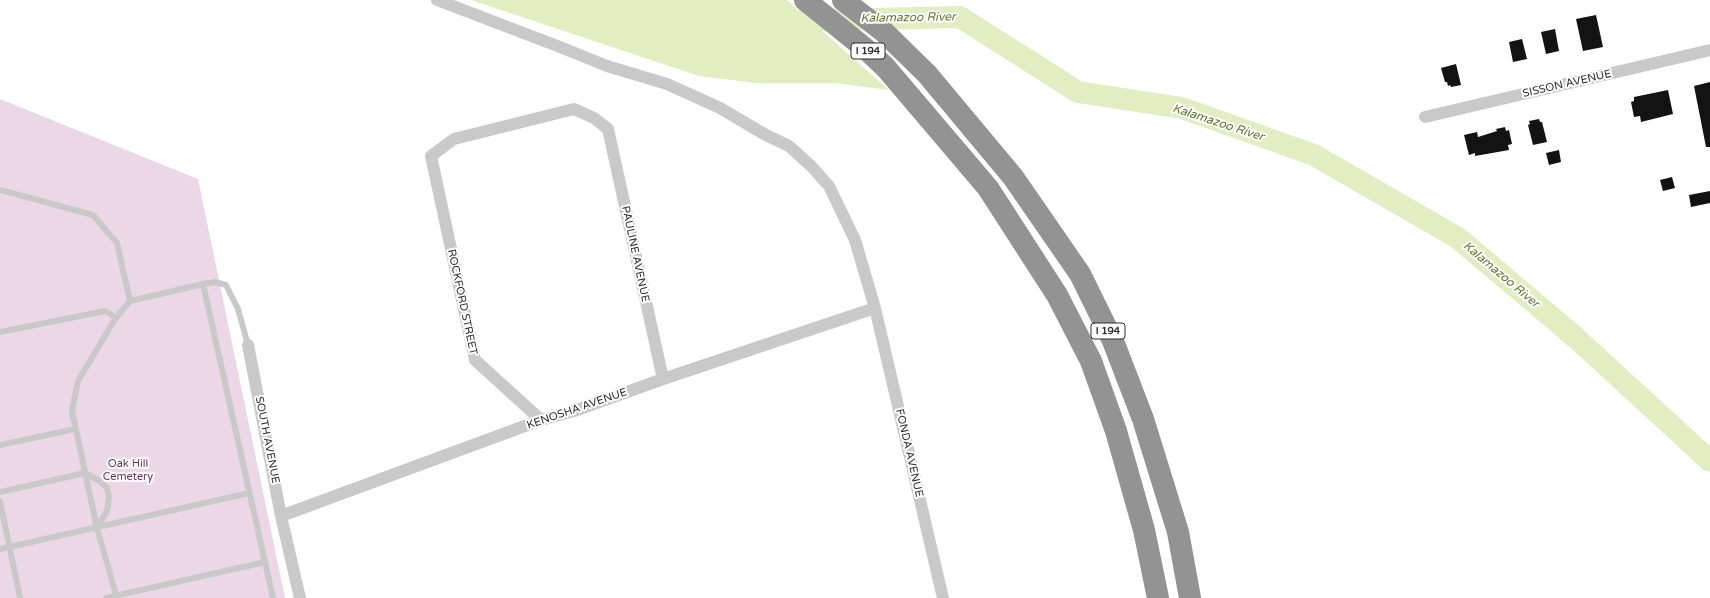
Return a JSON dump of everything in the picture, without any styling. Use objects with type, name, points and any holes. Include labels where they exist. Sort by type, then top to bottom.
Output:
[{"type":"highway","name":"I 194","points":[[805,0],[877,59],[922,110],[988,188],[1057,295],[1092,361],[1116,431],[1142,522],[1158,598]]},
{"type":"highway","name":"I 194","points":[[843,0],[883,31],[927,74],[1012,177],[1080,274],[1113,341],[1143,419],[1178,532],[1190,598]]},
{"type":"street","name":"FONDA AVENUE","points":[[437,0],[607,66],[667,84],[720,108],[764,134],[789,146],[811,166],[829,186],[855,240],[875,308],[943,598]]},
{"type":"street","name":"SISSON AVENUE","points":[[1425,118],[1710,50]]},
{"type":"street","name":"PAULINE AVENUE","points":[[431,156],[454,139],[574,109],[594,118],[608,129],[663,379]]},
{"type":"street","name":"ROCKFORD STREET","points":[[431,156],[475,360],[541,420]]},
{"type":"street","name":"KENOSHA AVENUE","points":[[282,516],[541,420],[574,411],[663,379],[875,308]]},
{"type":"street","name":"SOUTH AVENUE","points":[[248,345],[300,598]]},
{"type":"lane","points":[[0,190],[93,215],[117,243],[130,301]]},
{"type":"lane","name":"SOUTH AVENUE","points":[[203,284],[215,282],[226,285],[238,309],[248,345]]},
{"type":"lane","points":[[116,597],[97,528],[75,429],[72,411],[78,381],[115,319],[130,301],[203,284],[272,598]]},
{"type":"lane","points":[[0,332],[105,311],[112,315],[115,319]]},
{"type":"lane","points":[[0,445],[75,429]]},
{"type":"lane","points":[[0,492],[86,473],[98,480],[107,488],[109,498],[106,511],[97,528]]},
{"type":"lane","points":[[0,549],[249,493]]},
{"type":"lane","points":[[0,501],[20,598]]},
{"type":"lane","points":[[106,598],[116,597],[265,562]]},
{"type":"green space","name":"Oak Hill Cemetery","points":[[0,99],[198,179],[285,598],[0,598]]},
{"type":"shaded area","points":[[471,0],[787,0],[889,90],[835,83],[756,83],[699,76]]},
{"type":"building","points":[[1596,15],[1603,47],[1583,51],[1576,19]]},
{"type":"building","points":[[1555,29],[1559,51],[1546,54],[1541,32]]},
{"type":"building","points":[[1522,39],[1527,59],[1513,62],[1509,42]]},
{"type":"building","points":[[1456,64],[1461,85],[1451,87],[1450,85],[1448,86],[1447,82],[1445,82],[1441,68]]},
{"type":"building","points":[[1710,82],[1710,147],[1706,147],[1694,86]]},
{"type":"building","points":[[1668,90],[1673,114],[1641,122],[1640,116],[1634,117],[1631,102],[1634,101],[1634,97]]},
{"type":"building","points":[[1539,119],[1540,122],[1542,122],[1547,142],[1533,145],[1528,125],[1530,124],[1529,121]]},
{"type":"building","points":[[1505,127],[1506,131],[1509,130],[1512,144],[1508,145],[1509,150],[1475,156],[1475,153],[1469,155],[1464,135],[1477,132],[1478,137],[1497,131],[1496,129]]},
{"type":"building","points":[[1559,150],[1561,162],[1549,165],[1546,153]]},
{"type":"building","points":[[1672,177],[1675,188],[1663,191],[1660,180]]},
{"type":"building","points":[[1710,191],[1710,203],[1691,207],[1689,195]]},
{"type":"waterway","name":"Kalamazoo River","points":[[782,21],[960,17],[1078,92],[1182,108],[1314,155],[1458,238],[1575,337],[1710,461]]}]
